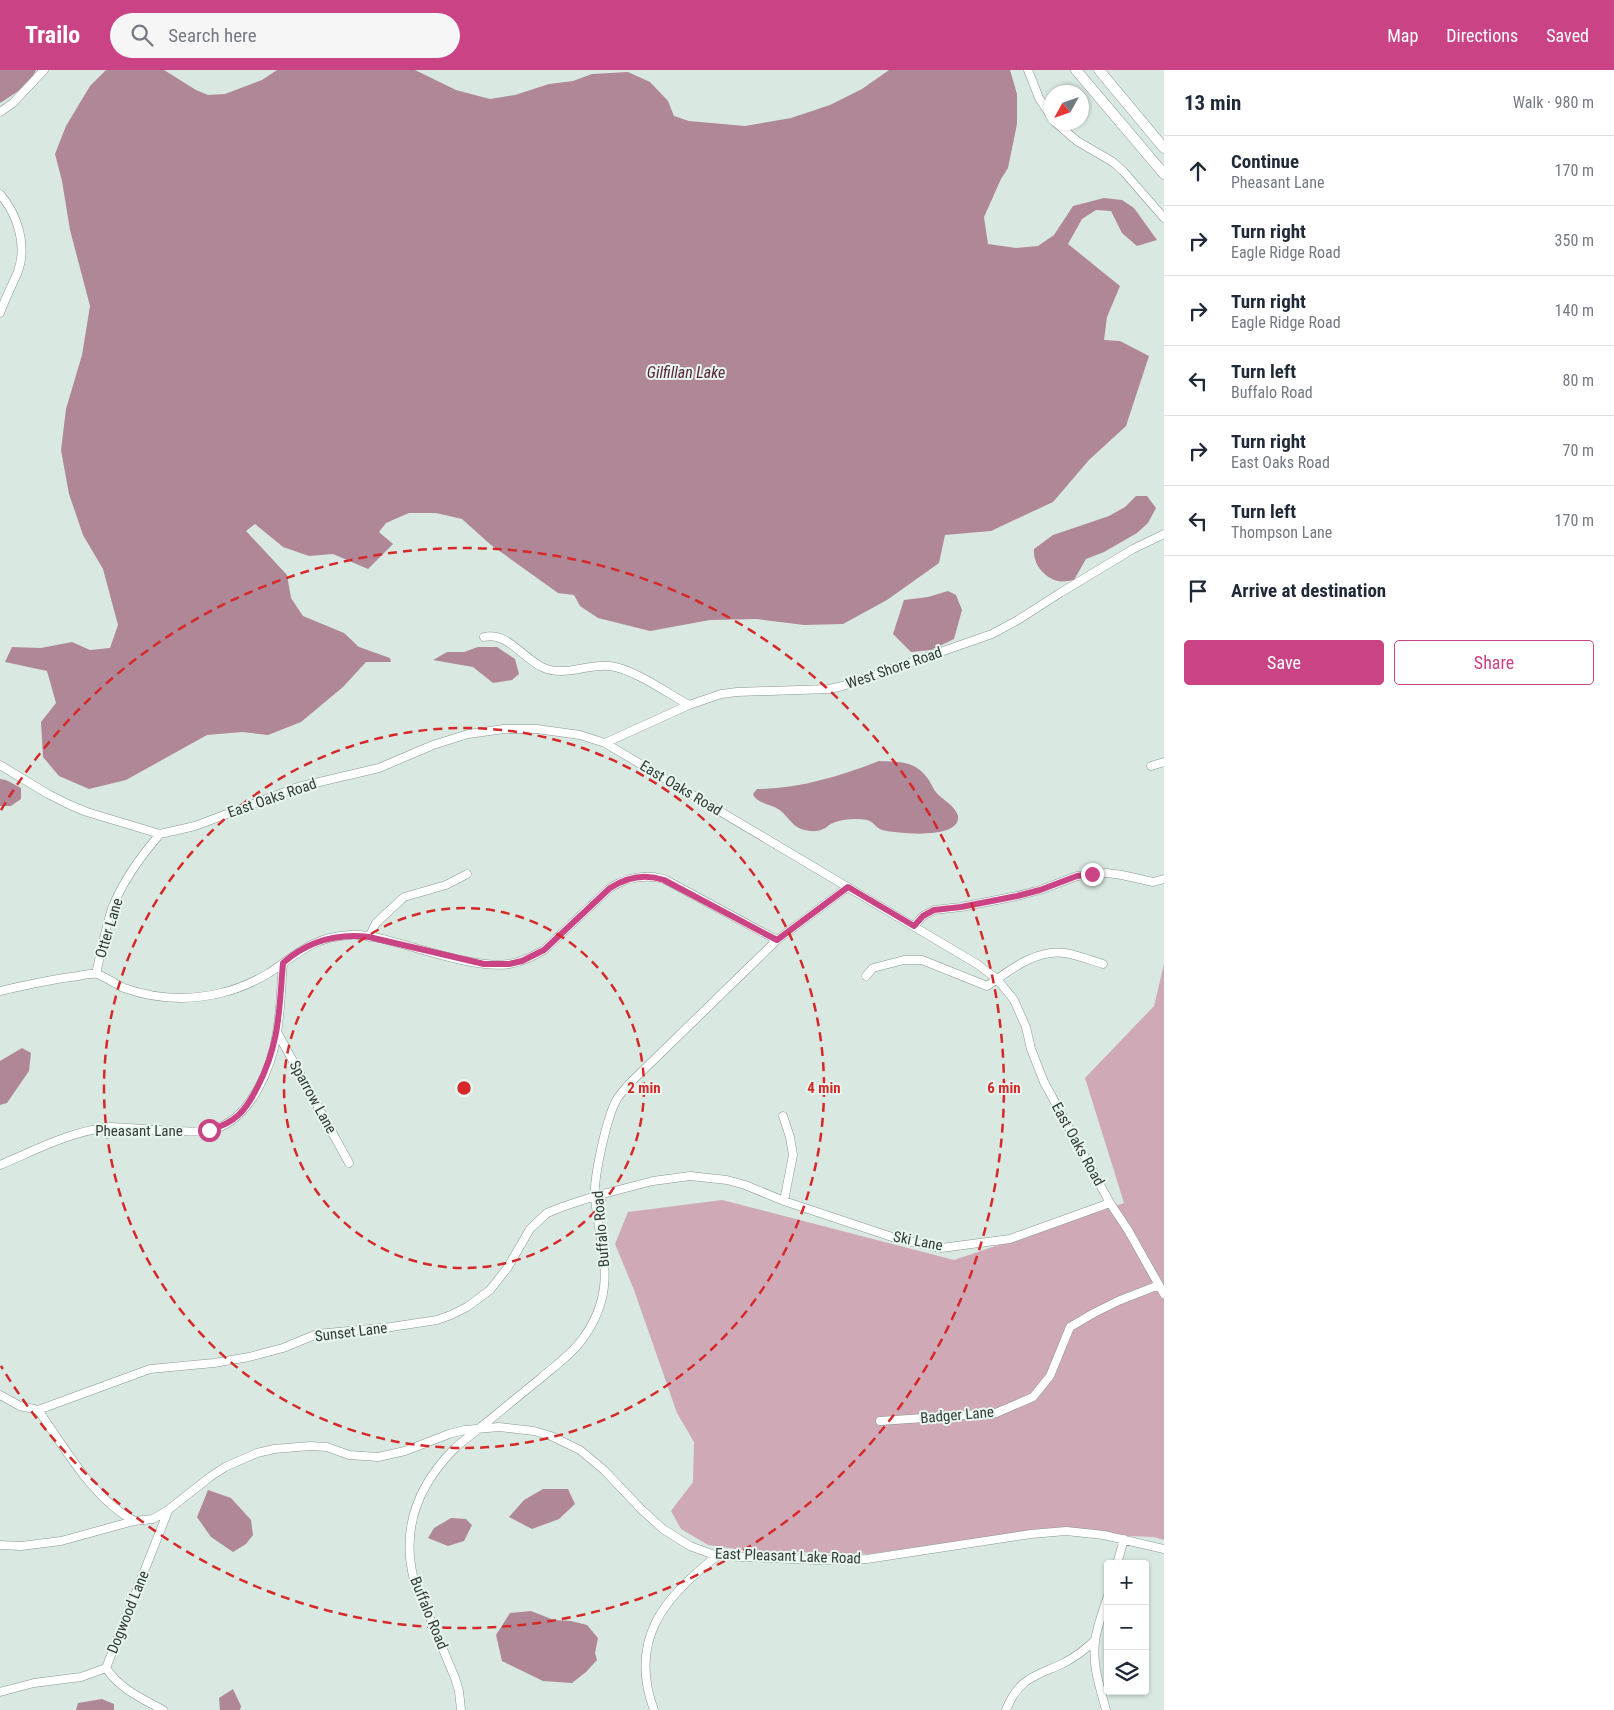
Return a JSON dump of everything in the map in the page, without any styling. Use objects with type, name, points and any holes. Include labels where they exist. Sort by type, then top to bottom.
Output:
[{"type":"main road","points":[[1076,70],[1164,174]]},
{"type":"main road","points":[[1099,70],[1164,148]]},
{"type":"street","points":[[0,112],[13,103],[44,70]]},
{"type":"street","points":[[1028,70],[1044,106]]},
{"type":"street","points":[[1064,130],[1076,141],[1119,167],[1164,218]]},
{"type":"street","points":[[0,194],[12,211],[17,223],[21,247],[17,273],[0,313]]},
{"type":"street","name":"West Shore Road","points":[[605,743],[713,696],[737,692],[814,691],[843,686],[978,640],[1015,622],[1133,549],[1164,534]]},
{"type":"street","points":[[484,637],[490,635],[502,638],[535,663],[552,670],[599,666],[619,668],[630,672],[689,705]]},
{"type":"street","name":"East Oaks Road","points":[[0,765],[70,805],[160,834],[196,826],[298,787],[379,768],[441,742],[468,734],[504,729],[537,729],[573,734],[605,743],[914,926],[977,964],[997,979],[1021,1012],[1034,1058],[1044,1082],[1110,1203],[1128,1230],[1164,1294]]},
{"type":"street","points":[[1151,766],[1164,762]]},
{"type":"street","name":"Otter Lane","points":[[96,974],[112,908],[141,857],[160,834]]},
{"type":"street","points":[[914,926],[923,916],[934,910],[961,907],[1017,896],[1040,890],[1077,876],[1107,873],[1152,882],[1164,879]]},
{"type":"street","points":[[369,937],[376,923],[404,897],[446,885],[467,874]]},
{"type":"street","points":[[0,991],[62,978],[96,974],[123,987],[156,996],[188,998],[222,993],[261,977],[301,949],[326,938],[352,935],[369,937],[484,964],[509,964],[522,961],[544,950],[610,888],[630,878],[650,876],[664,880],[777,940]]},
{"type":"street","name":"Buffalo Road","points":[[461,1710],[459,1691],[455,1678],[414,1580],[409,1558],[409,1536],[414,1510],[434,1473],[454,1449],[565,1358],[592,1324],[602,1297],[606,1268],[595,1196],[607,1127],[617,1100],[629,1084],[777,940],[848,887]]},
{"type":"street","points":[[866,976],[874,968],[912,959],[931,963],[987,986],[1028,960],[1043,954],[1064,953],[1103,964]]},
{"type":"street","name":"Pheasant Lane","points":[[0,1165],[70,1136],[96,1129],[198,1132],[220,1128],[238,1116],[252,1100],[271,1057],[277,1032],[283,963]]},
{"type":"street","name":"Sparrow Lane","points":[[277,1032],[349,1163]]},
{"type":"street","points":[[783,1116],[790,1137],[793,1155],[784,1201]]},
{"type":"street","name":"Ski Lane","points":[[595,1196],[653,1181],[690,1176],[727,1180],[898,1239],[941,1248],[1010,1239],[1110,1203]]},
{"type":"street","name":"Sunset Lane","points":[[38,1410],[150,1369],[214,1363],[249,1357],[283,1348],[317,1334],[391,1327],[437,1320],[451,1315],[466,1308],[490,1290],[508,1267],[530,1229],[543,1217],[562,1207],[595,1196]]},
{"type":"street","name":"Badger Lane","points":[[880,1421],[996,1413],[1033,1397],[1050,1376],[1070,1327],[1118,1301],[1159,1285]]},
{"type":"street","points":[[0,1395],[20,1406],[38,1410],[99,1494],[112,1507],[134,1521]]},
{"type":"street","name":"East Pleasant Lake Road","points":[[0,1545],[21,1546],[61,1541],[134,1521],[152,1519],[168,1510],[225,1467],[241,1459],[266,1451],[292,1446],[310,1446],[327,1447],[349,1455],[378,1457],[405,1451],[449,1434],[480,1428],[516,1428],[534,1431],[565,1442],[593,1460],[664,1529],[690,1546],[717,1556],[819,1560],[867,1558],[1031,1534],[1066,1531],[1104,1534],[1164,1549]]},
{"type":"street","name":"Dogwood Lane","points":[[0,1692],[34,1683],[81,1677],[106,1668],[168,1510]]},
{"type":"street","points":[[1118,1560],[1124,1540]]},
{"type":"street","points":[[654,1710],[649,1695],[646,1668],[653,1628],[659,1614],[670,1600],[694,1575],[717,1556]]},
{"type":"street","points":[[1105,1605],[1095,1640],[1095,1668],[1106,1710]]},
{"type":"street","points":[[1006,1710],[1011,1698],[1024,1682],[1033,1676],[1064,1663],[1095,1640]]},
{"type":"street","points":[[106,1668],[127,1691],[163,1710]]},
{"type":"shaded area","points":[[1164,964],[1164,1540],[1154,1537],[1024,1532],[869,1554],[749,1551],[708,1545],[681,1529],[671,1511],[693,1482],[694,1442],[677,1413],[634,1290],[615,1244],[628,1212],[722,1200],[954,1260],[1124,1203],[1085,1078],[1154,1006]]},
{"type":"water","points":[[0,70],[36,70],[25,85],[0,103]]},
{"type":"water","name":"Gilfillan Lake","points":[[106,70],[164,70],[196,90],[208,95],[225,94],[262,80],[277,70],[415,70],[456,90],[490,99],[515,95],[549,84],[573,81],[592,74],[628,72],[650,82],[668,101],[674,116],[689,121],[745,126],[791,118],[830,105],[862,89],[889,70],[1010,70],[1017,94],[1017,124],[1008,168],[984,217],[988,244],[1016,248],[1038,246],[1054,235],[1073,206],[1104,198],[1122,200],[1134,208],[1157,240],[1137,246],[1122,233],[1111,211],[1096,210],[1082,219],[1068,244],[1120,286],[1107,317],[1104,340],[1120,341],[1149,356],[1126,426],[1089,460],[1053,502],[991,531],[945,535],[939,563],[887,600],[843,624],[804,625],[757,619],[710,620],[650,631],[598,618],[580,606],[574,595],[558,593],[491,545],[462,519],[436,513],[409,513],[386,523],[379,532],[393,544],[368,569],[333,554],[309,556],[283,547],[255,524],[246,531],[287,575],[291,598],[303,616],[344,633],[359,647],[390,658],[391,662],[366,662],[343,687],[301,722],[268,735],[242,732],[207,735],[126,780],[89,789],[59,776],[43,757],[41,722],[56,703],[47,671],[5,662],[12,647],[41,648],[72,642],[90,650],[110,648],[118,625],[103,569],[83,535],[69,494],[61,450],[66,409],[82,355],[90,306],[70,230],[62,181],[55,154],[66,126],[90,86]]},
{"type":"water","points":[[1136,496],[1147,496],[1156,508],[1148,523],[1137,533],[1104,552],[1086,559],[1074,580],[1058,581],[1053,579],[1037,565],[1034,549],[1053,535],[1109,516],[1125,507]]},
{"type":"water","points":[[948,591],[956,595],[962,610],[954,639],[931,650],[911,652],[893,634],[904,600],[928,597]]},
{"type":"water","points":[[478,647],[497,647],[515,659],[519,674],[512,680],[493,683],[473,667],[433,660],[447,652],[464,652]]},
{"type":"water","points":[[879,761],[909,764],[920,770],[928,778],[935,791],[957,812],[956,824],[949,829],[939,832],[926,834],[900,833],[882,830],[873,823],[863,819],[854,819],[837,822],[817,831],[803,830],[797,827],[781,811],[760,801],[753,794],[757,789],[788,787],[819,781]]},
{"type":"water","points":[[0,779],[21,788],[21,799],[11,806],[0,806]]},
{"type":"water","points":[[22,1048],[31,1053],[29,1071],[7,1103],[0,1105],[0,1061]]},
{"type":"water","points":[[543,1489],[568,1489],[575,1504],[559,1519],[532,1529],[509,1517],[524,1500]]},
{"type":"water","points":[[208,1490],[231,1498],[251,1520],[253,1535],[246,1544],[233,1552],[211,1537],[197,1517]]},
{"type":"water","points":[[451,1518],[466,1519],[472,1525],[464,1541],[448,1546],[428,1538],[434,1528]]},
{"type":"water","points":[[531,1611],[554,1620],[571,1621],[587,1625],[598,1638],[595,1653],[597,1660],[572,1683],[543,1681],[502,1661],[496,1635],[510,1613]]},
{"type":"water","points":[[233,1689],[241,1706],[240,1710],[220,1710],[219,1698]]},
{"type":"water","points":[[102,1699],[114,1704],[114,1710],[76,1710],[78,1703]]},
{"type":"route","points":[[209,1130],[220,1128],[230,1123],[246,1109],[264,1074],[276,1040],[283,963],[301,949],[326,938],[352,935],[369,937],[484,964],[509,964],[522,961],[544,950],[610,888],[619,882],[639,876],[650,876],[664,880],[777,940],[848,887],[914,926],[927,912],[1017,896],[1040,890],[1077,876],[1092,874]]}]
